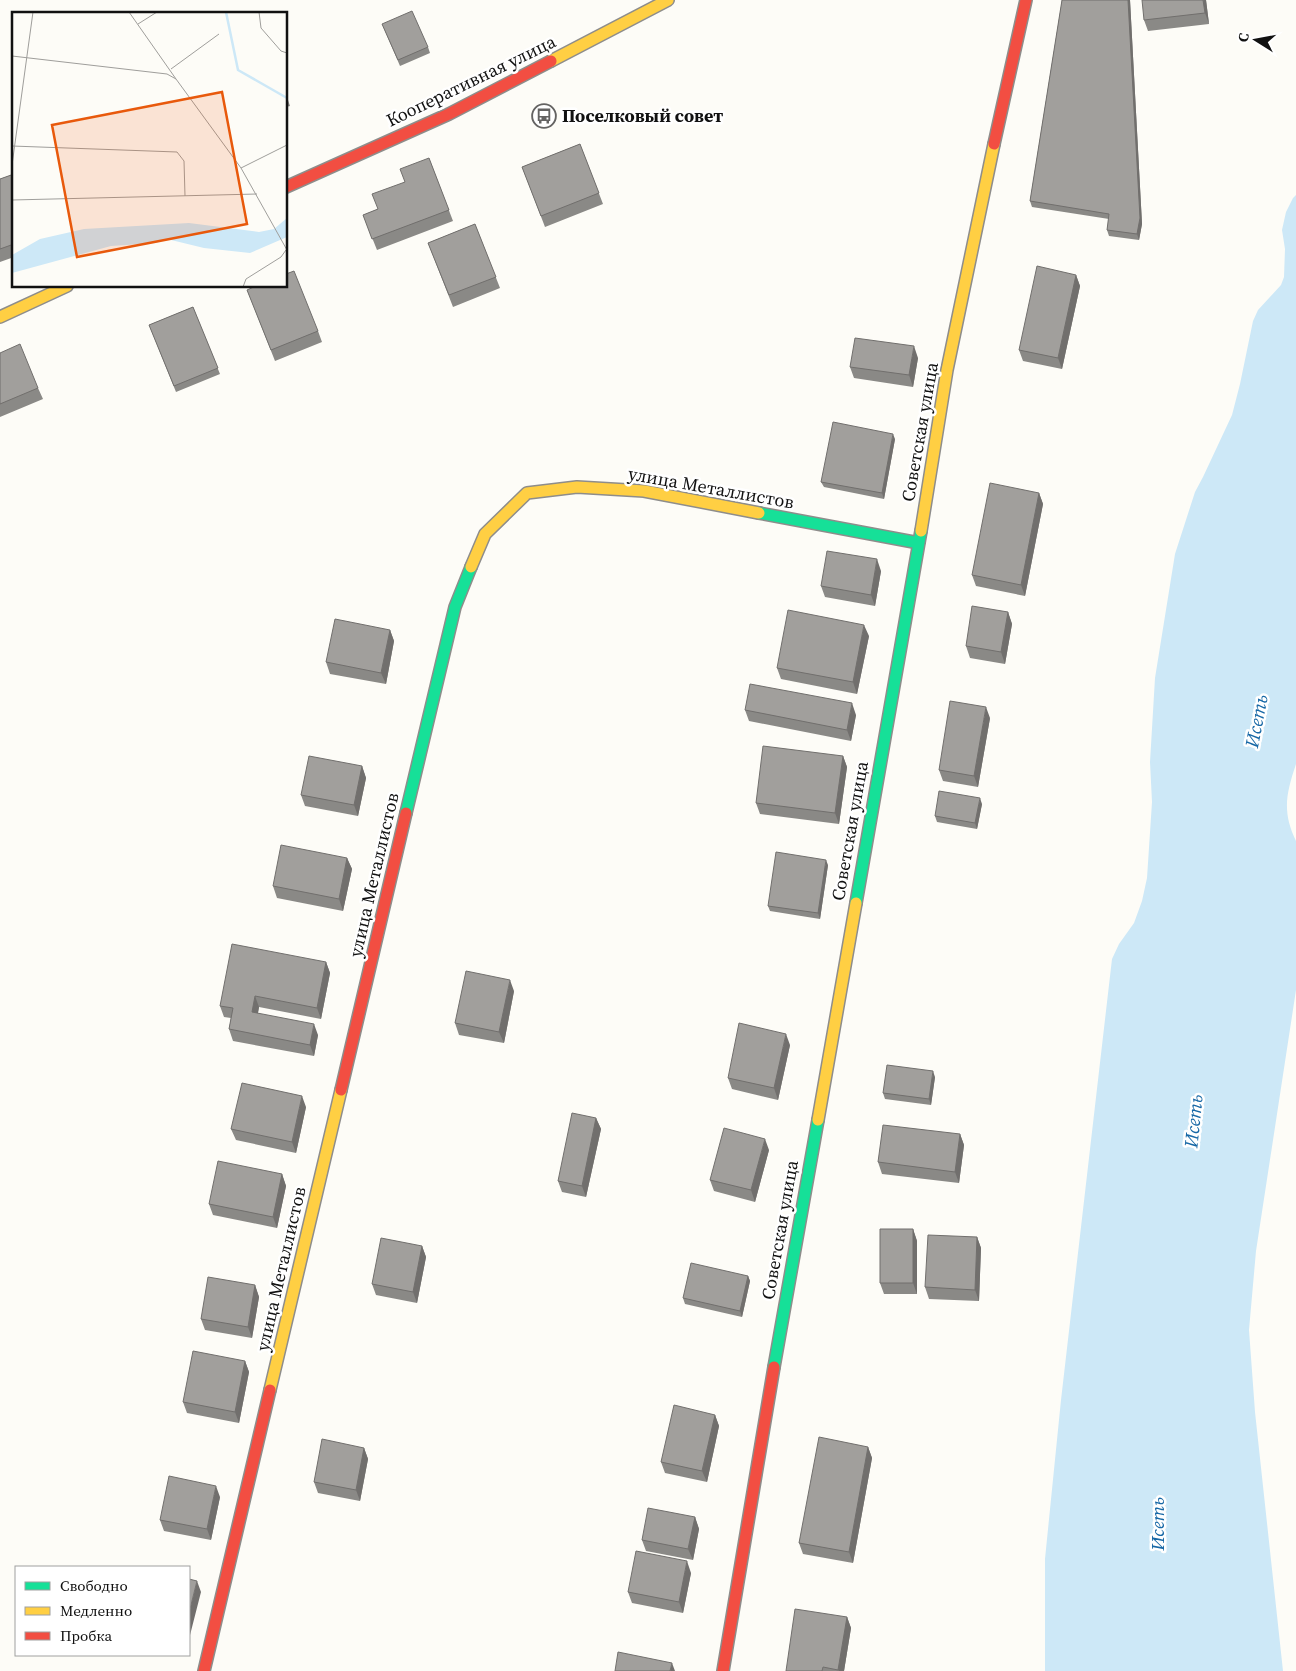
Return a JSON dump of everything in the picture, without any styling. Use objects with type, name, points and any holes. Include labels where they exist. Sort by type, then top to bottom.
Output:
[{"type":"street","name":"Кооперативная улица","points":[[288,186],[449,114],[668,0]]},
{"type":"street","name":"Советская улица","points":[[723,1671],[770,1387],[919,542],[947,370],[989,166],[1026,0]]},
{"type":"street","points":[[0,317],[63,288]]},
{"type":"street","name":"улица Металлистов","points":[[204,1671],[455,607],[485,534],[527,492],[577,487],[644,491],[835,528],[919,542]]},
{"type":"water","name":"Исеть","points":[[1296,195],[1296,764],[1288,794],[1287,812],[1296,841],[1296,990],[1256,1251],[1249,1330],[1255,1412],[1283,1671],[1045,1671],[1045,1559],[1061,1400],[1112,959],[1119,944],[1134,923],[1142,901],[1147,878],[1152,802],[1150,762],[1155,678],[1175,554],[1195,492],[1232,415],[1253,321],[1258,310],[1281,285],[1284,277],[1285,249],[1282,230],[1286,212]]},
{"type":"building","points":[[1062,0],[1128,0],[1140,218],[1137,234],[1107,230],[1109,214],[1030,201]]},
{"type":"building","points":[[1142,0],[1203,0],[1205,13],[1144,20]]},
{"type":"building","points":[[412,11],[428,47],[398,60],[382,24]]},
{"type":"building","points":[[580,144],[599,193],[541,216],[522,167]]},
{"type":"building","points":[[429,158],[449,210],[372,239],[363,215],[378,209],[372,194],[405,182],[400,169]]},
{"type":"building","points":[[12,175],[12,245],[0,249],[0,179]]},
{"type":"building","points":[[475,224],[496,277],[449,295],[428,243]]},
{"type":"building","points":[[1037,266],[1076,275],[1058,358],[1019,350]]},
{"type":"building","points":[[294,271],[318,331],[271,350],[247,290],[252,288],[288,288],[288,273]]},
{"type":"building","points":[[193,307],[218,368],[174,386],[149,325]]},
{"type":"building","points":[[855,338],[914,346],[909,375],[850,367]]},
{"type":"building","points":[[20,344],[38,388],[0,404],[0,353]]},
{"type":"building","points":[[833,422],[893,434],[882,493],[821,482]]},
{"type":"building","points":[[990,483],[1039,493],[1021,585],[972,575]]},
{"type":"building","points":[[827,551],[877,559],[871,595],[821,586]]},
{"type":"building","points":[[972,606],[1008,612],[1001,652],[966,646]]},
{"type":"building","points":[[788,610],[864,625],[853,682],[777,668]]},
{"type":"building","points":[[335,619],[390,630],[381,673],[326,662]]},
{"type":"building","points":[[750,684],[852,703],[847,730],[745,710]]},
{"type":"building","points":[[950,701],[986,707],[974,776],[939,770]]},
{"type":"building","points":[[763,746],[843,756],[835,813],[756,803]]},
{"type":"building","points":[[309,756],[362,766],[354,805],[301,795]]},
{"type":"building","points":[[939,791],[980,798],[975,823],[935,816]]},
{"type":"building","points":[[281,845],[347,858],[339,899],[273,886]]},
{"type":"building","points":[[776,852],[826,860],[818,913],[768,906]]},
{"type":"building","points":[[232,944],[326,962],[317,1008],[255,996],[252,1012],[314,1024],[310,1045],[229,1029],[233,1008],[220,1006]]},
{"type":"building","points":[[466,971],[510,980],[499,1032],[455,1023]]},
{"type":"building","points":[[739,1023],[786,1034],[774,1088],[728,1078]]},
{"type":"building","points":[[887,1065],[933,1071],[929,1099],[883,1093]]},
{"type":"building","points":[[242,1083],[302,1096],[292,1142],[231,1129]]},
{"type":"building","points":[[572,1113],[596,1118],[582,1186],[558,1181]]},
{"type":"building","points":[[883,1125],[960,1134],[955,1172],[878,1162]]},
{"type":"building","points":[[724,1128],[765,1139],[751,1190],[710,1180]]},
{"type":"building","points":[[218,1161],[282,1174],[273,1217],[209,1204]]},
{"type":"building","points":[[880,1229],[913,1229],[913,1283],[880,1283]]},
{"type":"building","points":[[928,1235],[977,1237],[975,1290],[925,1287]]},
{"type":"building","points":[[381,1238],[422,1246],[413,1292],[372,1284]]},
{"type":"building","points":[[691,1263],[748,1276],[740,1311],[683,1298]]},
{"type":"building","points":[[208,1277],[255,1285],[248,1327],[201,1319]]},
{"type":"building","points":[[193,1351],[245,1361],[235,1412],[183,1402]]},
{"type":"building","points":[[674,1405],[715,1415],[702,1471],[661,1462]]},
{"type":"building","points":[[819,1437],[868,1447],[849,1552],[799,1543]]},
{"type":"building","points":[[322,1439],[364,1448],[356,1490],[314,1482]]},
{"type":"building","points":[[169,1476],[216,1486],[207,1529],[160,1520]]},
{"type":"building","points":[[648,1508],[695,1517],[688,1549],[642,1540]]},
{"type":"building","points":[[636,1551],[687,1561],[679,1602],[628,1592]]},
{"type":"building","points":[[190,1579],[197,1581],[190,1609]]},
{"type":"building","points":[[795,1609],[847,1617],[838,1670],[823,1667],[822,1671],[786,1671]]},
{"type":"building","points":[[618,1652],[672,1663],[670,1671],[615,1671]]},
{"type":"traffic: fast","points":[[759,513],[919,543]]},
{"type":"traffic: fast","points":[[856,903],[921,531]]},
{"type":"traffic: fast","points":[[406,813],[455,607],[471,567]]},
{"type":"traffic: fast","points":[[774,1367],[818,1120]]},
{"type":"traffic: slow","points":[[551,61],[668,0]]},
{"type":"traffic: slow","points":[[921,531],[947,370],[994,144]]},
{"type":"traffic: slow","points":[[0,317],[63,288]]},
{"type":"traffic: slow","points":[[471,567],[485,534],[527,493],[577,487],[644,491],[759,513]]},
{"type":"traffic: slow","points":[[818,1120],[856,903]]},
{"type":"traffic: slow","points":[[270,1390],[341,1090]]},
{"type":"traffic: jam","points":[[994,144],[1026,0]]},
{"type":"traffic: jam","points":[[288,186],[449,114],[551,61]]},
{"type":"traffic: jam","points":[[341,1090],[406,813]]},
{"type":"traffic: jam","points":[[723,1671],[774,1367]]},
{"type":"traffic: jam","points":[[204,1671],[270,1390]]},
{"type":"place","name":"Поселковый совет","points":[[544,116]]}]
